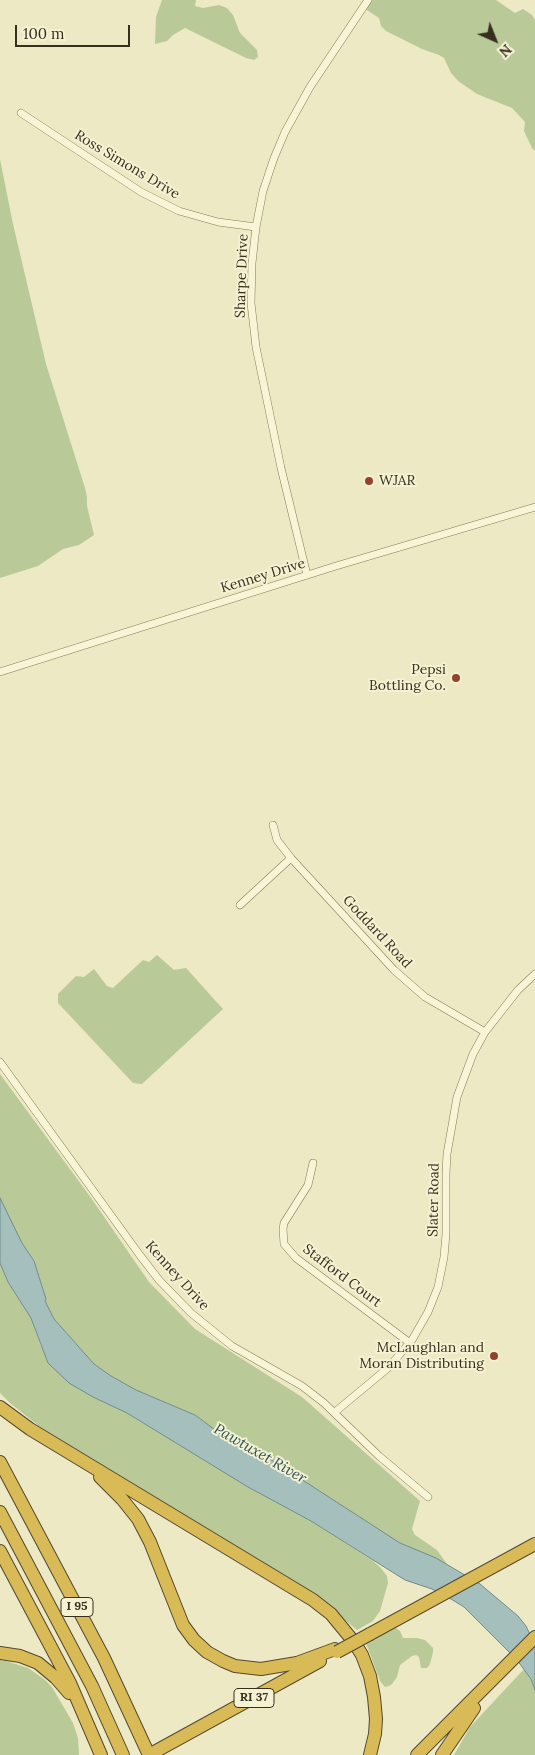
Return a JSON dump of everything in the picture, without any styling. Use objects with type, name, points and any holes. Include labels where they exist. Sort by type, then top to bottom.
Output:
[{"type":"highway","points":[[0,1407],[48,1440],[313,1600],[336,1618],[358,1649],[372,1682],[376,1727],[370,1755]]},
{"type":"highway","points":[[48,1440],[100,1477],[133,1512],[150,1542],[180,1619],[190,1635],[207,1652],[236,1666],[261,1669],[297,1663],[336,1650]]},
{"type":"highway","name":"I 95","points":[[0,1462],[104,1658],[149,1755]]},
{"type":"highway","name":"I 95","points":[[0,1512],[88,1680],[123,1755]]},
{"type":"highway","name":"RI 37","points":[[149,1755],[336,1650],[370,1634],[535,1544]]},
{"type":"highway","points":[[0,1550],[70,1683],[101,1755]]},
{"type":"highway","points":[[417,1755],[535,1637]]},
{"type":"highway","points":[[0,1653],[27,1658],[43,1667],[56,1678],[70,1695],[96,1743]]},
{"type":"highway","points":[[442,1755],[500,1674]]},
{"type":"street","name":"Sharpe Drive","points":[[307,575],[281,468],[255,340],[251,303],[251,280],[256,226],[268,174],[285,132],[310,87],[368,0]]},
{"type":"street","name":"Ross Simons Drive","points":[[21,113],[141,192],[178,211],[218,222],[256,226]]},
{"type":"street","name":"Kenney Drive","points":[[0,672],[307,575],[535,507]]},
{"type":"street","name":"Goddard Road","points":[[273,826],[277,840],[291,858],[414,990],[436,1005],[485,1032]]},
{"type":"street","points":[[240,905],[291,858]]},
{"type":"street","name":"Slater Road","points":[[335,1412],[388,1368],[410,1343],[425,1318],[438,1287],[446,1234],[446,1174],[453,1114],[465,1073],[485,1032],[518,990],[535,974]]},
{"type":"street","name":"Kenney Drive","points":[[0,1062],[139,1254],[175,1297],[191,1313],[232,1346],[302,1386],[335,1412],[379,1456],[428,1497]]},
{"type":"street","name":"Stafford Court","points":[[313,1164],[308,1185],[284,1223],[284,1244],[296,1258],[410,1343]]},
{"type":"green space","points":[[162,0],[196,0],[195,6],[203,8],[219,5],[227,8],[233,15],[240,33],[257,50],[258,57],[254,60],[246,58],[185,28],[167,41],[155,44],[156,17]]},
{"type":"green space","points":[[368,0],[496,0],[515,13],[523,9],[532,15],[535,20],[535,151],[524,131],[525,122],[512,108],[477,94],[458,81],[451,73],[444,58],[386,31],[381,26],[379,18],[364,8]]},
{"type":"green space","points":[[0,159],[13,224],[46,364],[85,488],[94,535],[79,545],[63,549],[38,566],[0,578]]},
{"type":"green space","points":[[157,955],[174,970],[186,968],[223,1009],[142,1084],[133,1083],[58,1003],[58,994],[76,976],[84,977],[94,969],[107,986],[113,988],[143,960],[149,962]]},
{"type":"green space","points":[[0,1074],[89,1195],[149,1282],[195,1329],[302,1397],[420,1501],[412,1529],[415,1535],[437,1550],[447,1564],[400,1543],[270,1459],[222,1435],[195,1415],[136,1390],[94,1364],[54,1319],[45,1301],[34,1261],[22,1243],[0,1198]]},
{"type":"green space","points":[[0,1263],[8,1282],[31,1318],[41,1346],[93,1397],[127,1413],[248,1487],[311,1521],[380,1567],[387,1576],[388,1583],[380,1611],[373,1621],[357,1630],[309,1590],[40,1427],[10,1403],[0,1393]]},
{"type":"green space","points":[[392,1628],[400,1631],[403,1638],[425,1640],[433,1648],[433,1652],[427,1668],[421,1668],[419,1657],[416,1655],[412,1656],[400,1665],[397,1677],[392,1684],[385,1687],[380,1681],[366,1643]]},
{"type":"green space","points":[[0,1660],[28,1668],[52,1687],[73,1723],[78,1738],[79,1755],[0,1755]]},
{"type":"green space","points":[[524,1669],[531,1679],[535,1690],[535,1755],[454,1755],[470,1727]]},
{"type":"water","name":"Pawtuxet River","points":[[0,1198],[22,1243],[34,1261],[45,1301],[54,1319],[94,1364],[136,1390],[195,1415],[222,1435],[270,1459],[400,1543],[436,1558],[480,1584],[518,1616],[526,1626],[535,1645],[535,1690],[531,1679],[517,1660],[464,1607],[432,1589],[405,1580],[311,1521],[248,1487],[127,1413],[69,1383],[48,1363],[31,1318],[8,1282],[0,1263]]},
{"type":"place","name":"WJAR","points":[[369,481]]},
{"type":"place","name":"Pepsi Bottling Co.","points":[[456,678]]},
{"type":"place","name":"McLaughlan and Moran Distributing","points":[[494,1356]]}]
